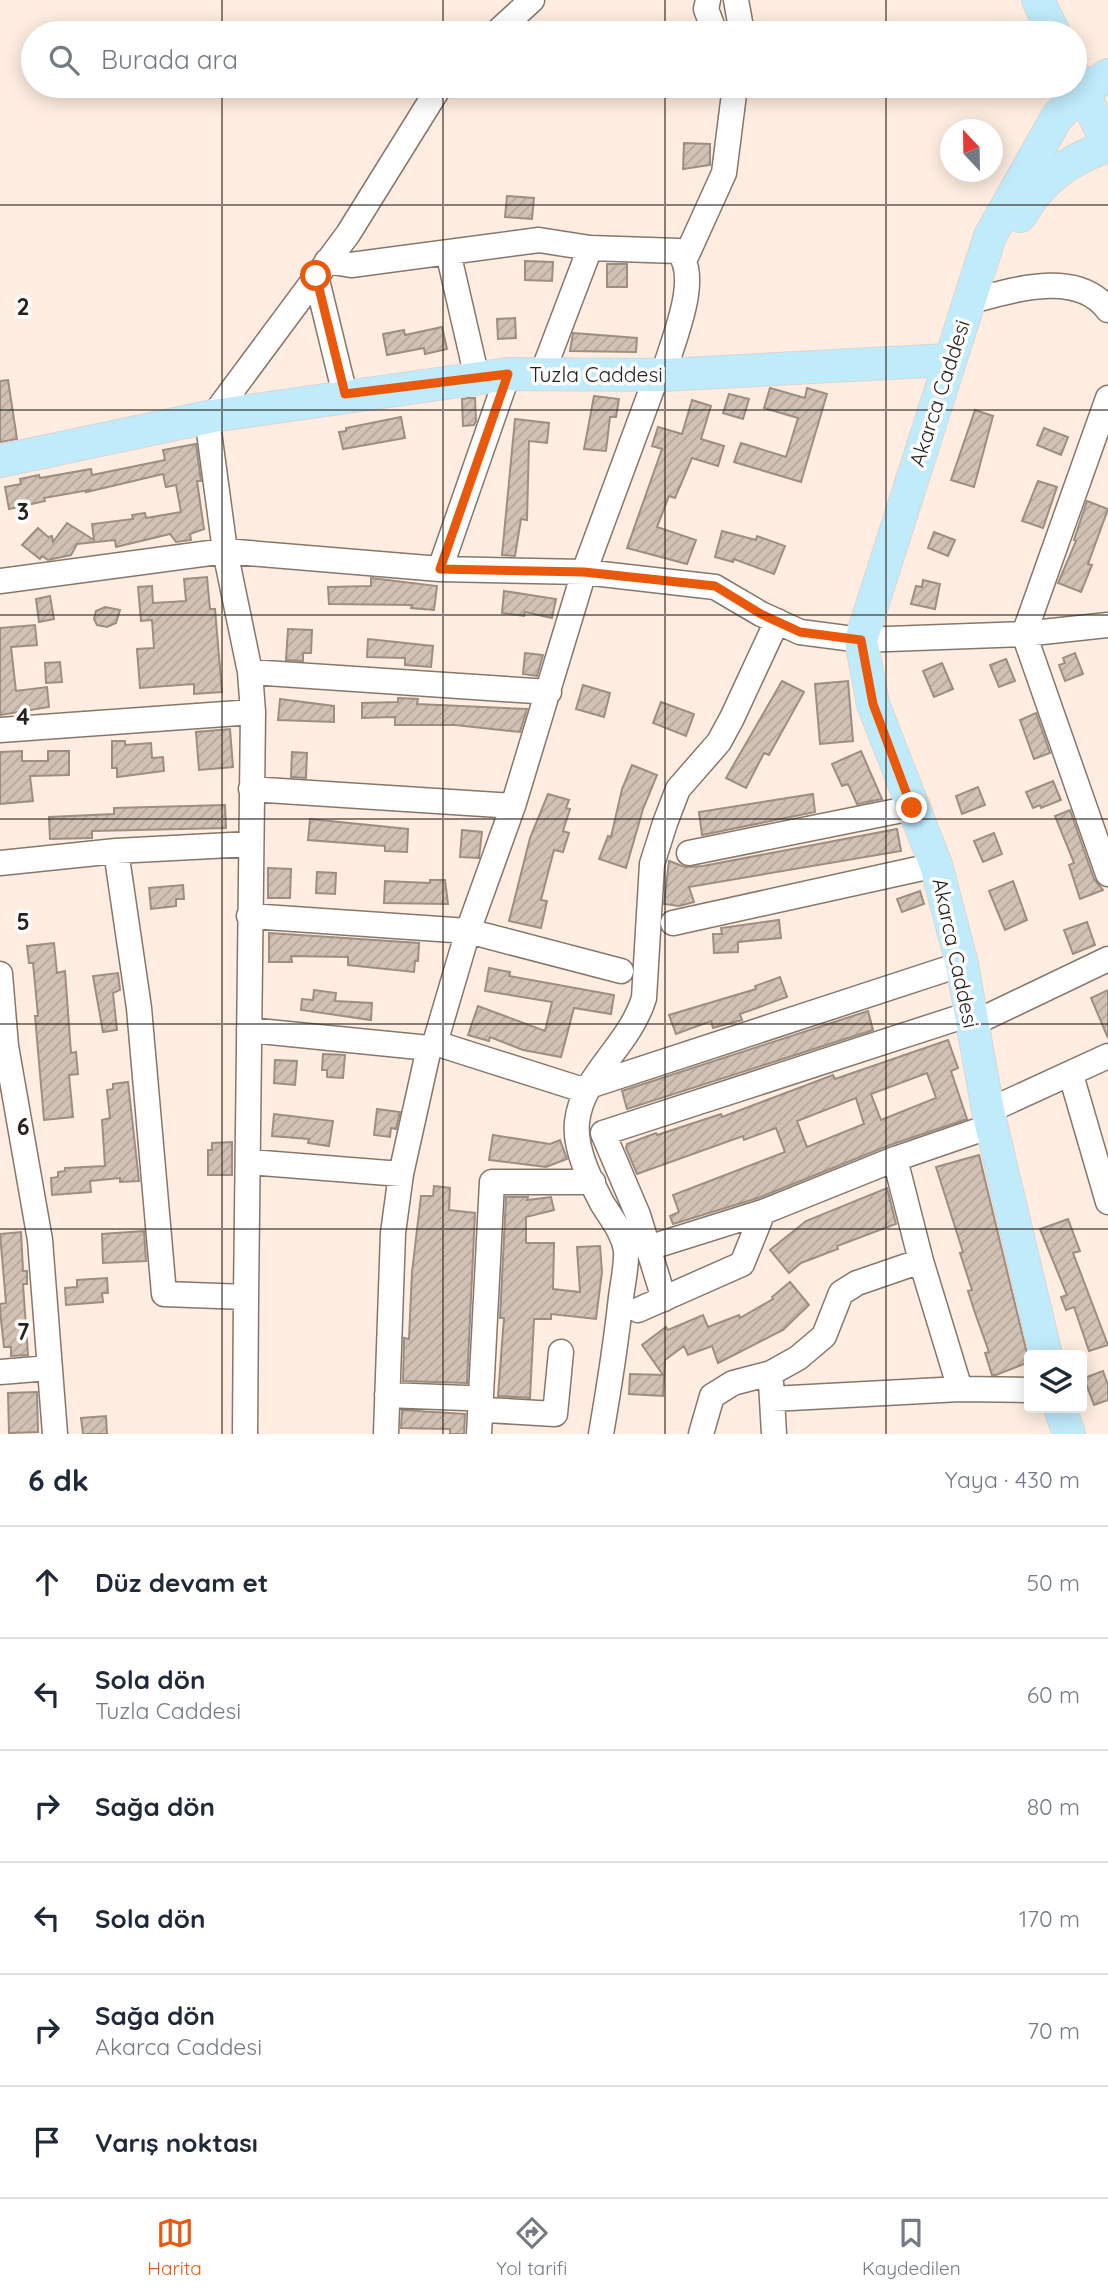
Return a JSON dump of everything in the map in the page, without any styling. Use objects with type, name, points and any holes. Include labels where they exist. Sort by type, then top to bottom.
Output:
[{"type":"main road","points":[[1038,0],[1048,21]]},
{"type":"main road","points":[[972,291],[1034,193],[1075,158],[1108,145],[1089,81]]},
{"type":"main road","name":"Akarca Caddesi","points":[[1045,1350],[990,1118],[962,964],[936,865],[873,704],[861,640],[948,360],[990,236],[1057,117],[1074,98]]},
{"type":"main road","name":"Tuzla Caddesi","points":[[0,461],[210,416],[345,394],[508,374],[660,375],[948,360]]},
{"type":"main road","points":[[1062,1413],[1069,1434]]},
{"type":"street","points":[[509,21],[532,0]]},
{"type":"street","points":[[708,0],[706,9],[710,21]]},
{"type":"street","points":[[736,0],[740,21]]},
{"type":"street","points":[[245,1434],[253,712],[250,672],[225,551],[210,416],[348,234],[433,98]]},
{"type":"street","points":[[685,259],[724,173],[733,98]]},
{"type":"street","points":[[321,269],[539,240],[590,248],[678,251],[689,268],[688,286],[660,375],[584,572],[513,806],[468,930],[432,1046],[401,1174],[393,1233],[386,1434]]},
{"type":"street","points":[[542,374],[590,248]]},
{"type":"street","points":[[448,252],[477,378]]},
{"type":"street","points":[[321,269],[345,394]]},
{"type":"street","points":[[972,291],[1051,287],[1090,293],[1108,310]]},
{"type":"street","points":[[440,569],[508,374]]},
{"type":"street","points":[[1108,397],[1024,634],[1108,874]]},
{"type":"street","points":[[0,581],[225,551],[440,569],[584,572],[715,586],[800,632],[861,640],[1024,634],[1108,625]]},
{"type":"street","points":[[601,1434],[615,1352],[626,1252],[620,1231],[593,1182],[577,1139],[577,1121],[587,1087],[625,1040],[638,1019],[644,998],[652,864],[678,789],[719,741],[777,621]]},
{"type":"street","points":[[250,672],[549,692]]},
{"type":"street","points":[[0,730],[253,712]]},
{"type":"street","points":[[251,789],[513,806]]},
{"type":"street","points":[[689,853],[912,808]]},
{"type":"street","points":[[0,863],[116,850],[250,844]]},
{"type":"street","points":[[116,850],[139,1007],[164,1294],[246,1297]]},
{"type":"street","points":[[673,923],[936,865]]},
{"type":"street","points":[[249,916],[468,930],[621,971]]},
{"type":"street","points":[[664,1299],[638,1215],[603,1133],[971,1019],[1108,959]]},
{"type":"street","points":[[249,1030],[432,1046],[580,1088],[962,964]]},
{"type":"street","points":[[0,974],[10,1132],[40,1240],[55,1434]]},
{"type":"street","points":[[648,1248],[763,1212],[895,1159],[990,1118],[1108,1056]]},
{"type":"street","points":[[1071,1075],[1108,1202]]},
{"type":"street","points":[[895,1159],[921,1261],[960,1390]]},
{"type":"street","points":[[249,1162],[401,1174]]},
{"type":"street","points":[[479,1434],[492,1182],[593,1182]]},
{"type":"street","points":[[638,1310],[742,1264],[763,1212]]},
{"type":"street","points":[[701,1434],[712,1396],[733,1383],[771,1373],[798,1358],[824,1336],[841,1293],[857,1283],[921,1261]]},
{"type":"street","points":[[387,1395],[476,1399],[487,1410],[555,1414],[561,1352]]},
{"type":"street","points":[[0,1372],[49,1368]]},
{"type":"street","points":[[771,1373],[774,1434]]},
{"type":"street","points":[[772,1399],[960,1390],[1024,1390]]},
{"type":"building","points":[[684,143],[710,144],[710,165],[683,169]]},
{"type":"building","points":[[507,196],[534,198],[532,219],[505,217]]},
{"type":"building","points":[[525,261],[553,262],[552,281],[525,280]]},
{"type":"building","points":[[607,264],[627,264],[627,287],[607,287]]},
{"type":"building","points":[[515,318],[516,338],[498,339],[497,319]]},
{"type":"building","points":[[442,327],[447,349],[425,354],[424,348],[387,355],[383,334],[404,330],[405,335]]},
{"type":"building","points":[[573,333],[637,338],[636,352],[570,351]]},
{"type":"building","points":[[8,380],[17,439],[0,442],[0,381]]},
{"type":"building","points":[[770,388],[805,398],[807,388],[827,394],[801,482],[734,462],[741,443],[786,457],[798,418],[764,408]]},
{"type":"building","points":[[729,394],[749,399],[743,419],[723,413]]},
{"type":"building","points":[[594,396],[619,399],[616,417],[610,417],[606,451],[584,449]]},
{"type":"building","points":[[475,398],[476,421],[474,425],[463,426],[462,399]]},
{"type":"building","points":[[692,400],[711,406],[701,439],[724,446],[718,466],[692,458],[675,498],[669,496],[657,527],[696,540],[687,564],[627,548],[662,449],[652,446],[658,427],[682,434]]},
{"type":"building","points":[[975,410],[993,416],[974,487],[951,480]]},
{"type":"building","points":[[401,417],[405,438],[343,449],[339,432],[346,431],[346,428]]},
{"type":"building","points":[[515,419],[549,423],[547,443],[529,441],[527,520],[521,519],[515,556],[502,555]]},
{"type":"building","points":[[1044,428],[1068,437],[1061,455],[1037,445]]},
{"type":"building","points":[[196,444],[201,481],[197,481],[204,529],[190,534],[191,540],[176,542],[170,534],[116,547],[115,540],[77,544],[71,555],[48,560],[42,556],[40,559],[22,545],[38,528],[48,537],[52,536],[53,542],[67,523],[94,540],[92,524],[133,519],[132,515],[145,513],[146,518],[181,512],[176,485],[166,487],[163,474],[87,492],[89,490],[44,498],[45,501],[9,509],[5,487],[21,484],[20,479],[39,475],[40,478],[91,469],[92,475],[165,460],[163,450]]},
{"type":"building","points":[[1038,481],[1057,487],[1043,528],[1022,521]]},
{"type":"building","points":[[1087,501],[1108,509],[1088,564],[1092,565],[1081,592],[1058,583],[1076,541],[1074,540]]},
{"type":"building","points":[[722,531],[756,540],[757,536],[785,546],[774,574],[734,559],[733,562],[715,557]]},
{"type":"building","points":[[934,532],[955,540],[948,556],[928,548]]},
{"type":"building","points":[[207,577],[210,609],[215,609],[222,692],[194,694],[194,684],[140,688],[137,649],[154,648],[152,620],[141,621],[138,587],[152,586],[153,603],[186,601],[184,579]]},
{"type":"building","points":[[371,578],[437,586],[434,610],[411,608],[412,605],[329,604],[328,587],[371,586]]},
{"type":"building","points":[[923,580],[940,584],[935,609],[911,604],[916,586],[922,587]]},
{"type":"building","points":[[504,591],[556,599],[552,618],[525,612],[524,616],[502,613]]},
{"type":"building","points":[[50,596],[54,619],[39,622],[36,599]]},
{"type":"building","points":[[105,607],[120,610],[116,623],[107,627],[97,625],[94,619],[96,611]]},
{"type":"building","points":[[35,625],[37,645],[11,647],[16,691],[47,687],[49,707],[0,715],[0,628]]},
{"type":"building","points":[[288,629],[312,630],[311,653],[303,653],[303,661],[286,660]]},
{"type":"building","points":[[368,639],[433,646],[431,667],[405,665],[405,658],[367,657]]},
{"type":"building","points":[[525,653],[543,655],[537,676],[523,674]]},
{"type":"building","points":[[1075,653],[1083,674],[1065,681],[1059,665],[1065,663],[1063,658]]},
{"type":"building","points":[[1006,659],[1015,681],[999,687],[990,665]]},
{"type":"building","points":[[60,662],[62,682],[46,683],[45,663]]},
{"type":"building","points":[[942,663],[953,689],[934,697],[923,671]]},
{"type":"building","points":[[782,681],[804,692],[769,755],[764,753],[746,788],[726,778]]},
{"type":"building","points":[[848,681],[853,741],[820,744],[815,684]]},
{"type":"building","points":[[583,685],[610,693],[604,717],[576,709]]},
{"type":"building","points":[[398,698],[418,699],[417,704],[527,709],[520,732],[455,725],[395,725],[395,717],[362,718],[362,703],[398,702]]},
{"type":"building","points":[[280,699],[334,706],[334,722],[278,720]]},
{"type":"building","points":[[661,702],[694,714],[686,736],[653,723]]},
{"type":"building","points":[[1036,713],[1050,753],[1034,759],[1020,720]]},
{"type":"building","points":[[230,729],[233,767],[199,770],[196,732]]},
{"type":"building","points":[[112,741],[125,741],[125,745],[151,743],[152,758],[163,757],[164,771],[117,777],[117,768],[112,768]]},
{"type":"building","points":[[22,751],[22,761],[48,761],[48,751],[69,751],[69,775],[30,776],[33,801],[0,804],[0,752]]},
{"type":"building","points":[[861,751],[882,799],[857,804],[848,784],[842,786],[832,764]]},
{"type":"building","points":[[292,752],[307,753],[306,778],[291,777]]},
{"type":"building","points":[[632,765],[657,775],[643,809],[626,868],[599,859],[608,836],[611,837],[622,789]]},
{"type":"building","points":[[1053,781],[1061,800],[1041,808],[1040,805],[1033,808],[1026,792]]},
{"type":"building","points":[[978,787],[985,805],[962,814],[956,796]]},
{"type":"building","points":[[548,794],[569,800],[566,808],[570,809],[563,831],[569,833],[563,852],[554,850],[541,900],[547,901],[541,928],[509,921],[530,838]]},
{"type":"building","points":[[813,794],[815,812],[702,835],[699,812]]},
{"type":"building","points":[[225,805],[226,828],[92,831],[92,838],[50,839],[49,817],[114,814],[114,808]]},
{"type":"building","points":[[1070,810],[1094,879],[1103,890],[1080,899],[1069,865],[1074,863],[1055,816]]},
{"type":"building","points":[[310,819],[408,829],[407,852],[385,851],[385,846],[308,840]]},
{"type":"building","points":[[897,829],[901,851],[689,887],[694,902],[679,906],[664,904],[669,861],[685,867],[703,866]]},
{"type":"building","points":[[462,830],[482,832],[479,858],[460,857]]},
{"type":"building","points":[[994,833],[1002,854],[983,862],[974,841]]},
{"type":"building","points":[[268,868],[291,869],[290,898],[268,898]]},
{"type":"building","points":[[317,872],[336,873],[335,894],[316,893]]},
{"type":"building","points":[[430,880],[445,880],[448,904],[384,903],[385,881],[430,883]]},
{"type":"building","points":[[1013,881],[1027,920],[1005,930],[989,891]]},
{"type":"building","points":[[183,885],[184,899],[176,899],[176,906],[151,909],[149,888]]},
{"type":"building","points":[[920,891],[924,904],[902,912],[897,899]]},
{"type":"building","points":[[779,920],[781,938],[738,942],[738,952],[714,953],[713,934],[722,934],[721,928]]},
{"type":"building","points":[[1087,922],[1095,945],[1073,954],[1064,930]]},
{"type":"building","points":[[269,933],[419,943],[418,961],[415,961],[414,972],[348,965],[348,957],[291,956],[292,962],[269,962]]},
{"type":"building","points":[[54,943],[57,973],[65,971],[71,1053],[76,1052],[78,1074],[69,1075],[73,1117],[44,1120],[33,963],[29,963],[27,946]]},
{"type":"building","points":[[489,968],[510,972],[509,976],[614,995],[611,1014],[574,1008],[561,1057],[523,1050],[490,1037],[489,1041],[468,1035],[478,1006],[545,1031],[552,1002],[485,991]]},
{"type":"building","points":[[118,973],[120,990],[113,993],[117,1030],[103,1032],[93,976]]},
{"type":"building","points":[[780,977],[787,997],[740,1014],[742,1020],[713,1028],[711,1021],[676,1034],[669,1015],[756,989],[755,986]]},
{"type":"building","points":[[314,990],[336,993],[335,1001],[372,1003],[371,1020],[301,1010],[302,999],[313,1000]]},
{"type":"building","points":[[1108,990],[1108,1038],[1091,998]]},
{"type":"building","points":[[868,1011],[873,1030],[627,1109],[622,1091]]},
{"type":"building","points":[[948,1040],[958,1068],[951,1071],[967,1119],[890,1145],[758,1198],[673,1224],[670,1216],[679,1212],[673,1195],[785,1152],[776,1128],[744,1140],[743,1136],[637,1174],[626,1148],[627,1144],[656,1133],[657,1135],[721,1114],[722,1117],[833,1075],[835,1079]],"holes":[[[927,1073],[936,1098],[881,1120],[871,1094]],[[856,1098],[864,1124],[807,1147],[797,1121]]]},
{"type":"building","points":[[323,1054],[345,1055],[343,1078],[327,1077],[327,1070],[322,1070]]},
{"type":"building","points":[[275,1060],[297,1061],[295,1085],[274,1083]]},
{"type":"building","points":[[128,1082],[139,1181],[120,1182],[120,1178],[90,1181],[91,1192],[52,1195],[51,1178],[58,1177],[58,1172],[65,1171],[65,1168],[105,1166],[102,1120],[110,1118],[107,1090],[113,1089],[113,1084]]},
{"type":"building","points":[[377,1109],[400,1112],[396,1129],[391,1128],[390,1137],[374,1135]]},
{"type":"building","points":[[274,1114],[333,1121],[329,1146],[308,1143],[309,1139],[272,1136]]},
{"type":"building","points":[[493,1135],[550,1144],[560,1140],[567,1159],[546,1167],[489,1160]]},
{"type":"building","points":[[232,1142],[232,1175],[208,1175],[208,1150],[212,1150],[212,1143]]},
{"type":"building","points":[[979,1155],[1026,1350],[1024,1364],[996,1375],[992,1375],[985,1353],[989,1352],[968,1291],[972,1290],[960,1253],[963,1252],[936,1167]]},
{"type":"building","points":[[434,1186],[450,1188],[449,1210],[475,1213],[467,1383],[403,1381],[404,1338],[409,1339],[412,1272],[421,1196],[433,1196]]},
{"type":"building","points":[[887,1188],[896,1224],[837,1246],[838,1249],[801,1263],[789,1273],[770,1250],[806,1221]]},
{"type":"building","points":[[506,1197],[528,1197],[527,1200],[551,1197],[554,1210],[526,1217],[526,1243],[554,1243],[553,1289],[580,1292],[577,1247],[600,1246],[602,1272],[596,1319],[551,1314],[551,1319],[534,1319],[530,1398],[498,1396],[504,1318],[500,1318]]},
{"type":"building","points":[[1068,1219],[1080,1251],[1073,1253],[1108,1345],[1089,1351],[1074,1307],[1066,1310],[1061,1297],[1067,1295],[1040,1229]]},
{"type":"building","points":[[144,1231],[146,1261],[103,1263],[102,1234]]},
{"type":"building","points":[[21,1232],[23,1271],[27,1271],[27,1284],[23,1284],[28,1355],[11,1356],[11,1347],[4,1347],[1,1320],[0,1304],[6,1303],[0,1234]]},
{"type":"building","points":[[107,1278],[108,1293],[102,1293],[103,1302],[66,1305],[65,1288],[77,1287],[77,1280]]},
{"type":"building","points":[[790,1282],[809,1305],[783,1330],[718,1363],[712,1346],[688,1355],[684,1346],[665,1360],[663,1396],[629,1394],[630,1374],[663,1375],[642,1345],[666,1327],[668,1330],[703,1315],[708,1327],[739,1315],[740,1318],[773,1299],[772,1297]]},
{"type":"building","points":[[1103,1371],[1108,1385],[1108,1400],[1094,1405],[1087,1386],[1087,1377]]},
{"type":"building","points":[[37,1392],[38,1432],[9,1433],[8,1393]]},
{"type":"building","points":[[402,1410],[465,1414],[464,1434],[450,1434],[450,1429],[401,1428]]},
{"type":"building","points":[[106,1416],[107,1434],[83,1434],[81,1418]]},
{"type":"route","points":[[316,276],[345,394],[508,374],[440,569],[584,572],[715,586],[761,614],[800,632],[861,640],[873,704],[912,808]]}]
